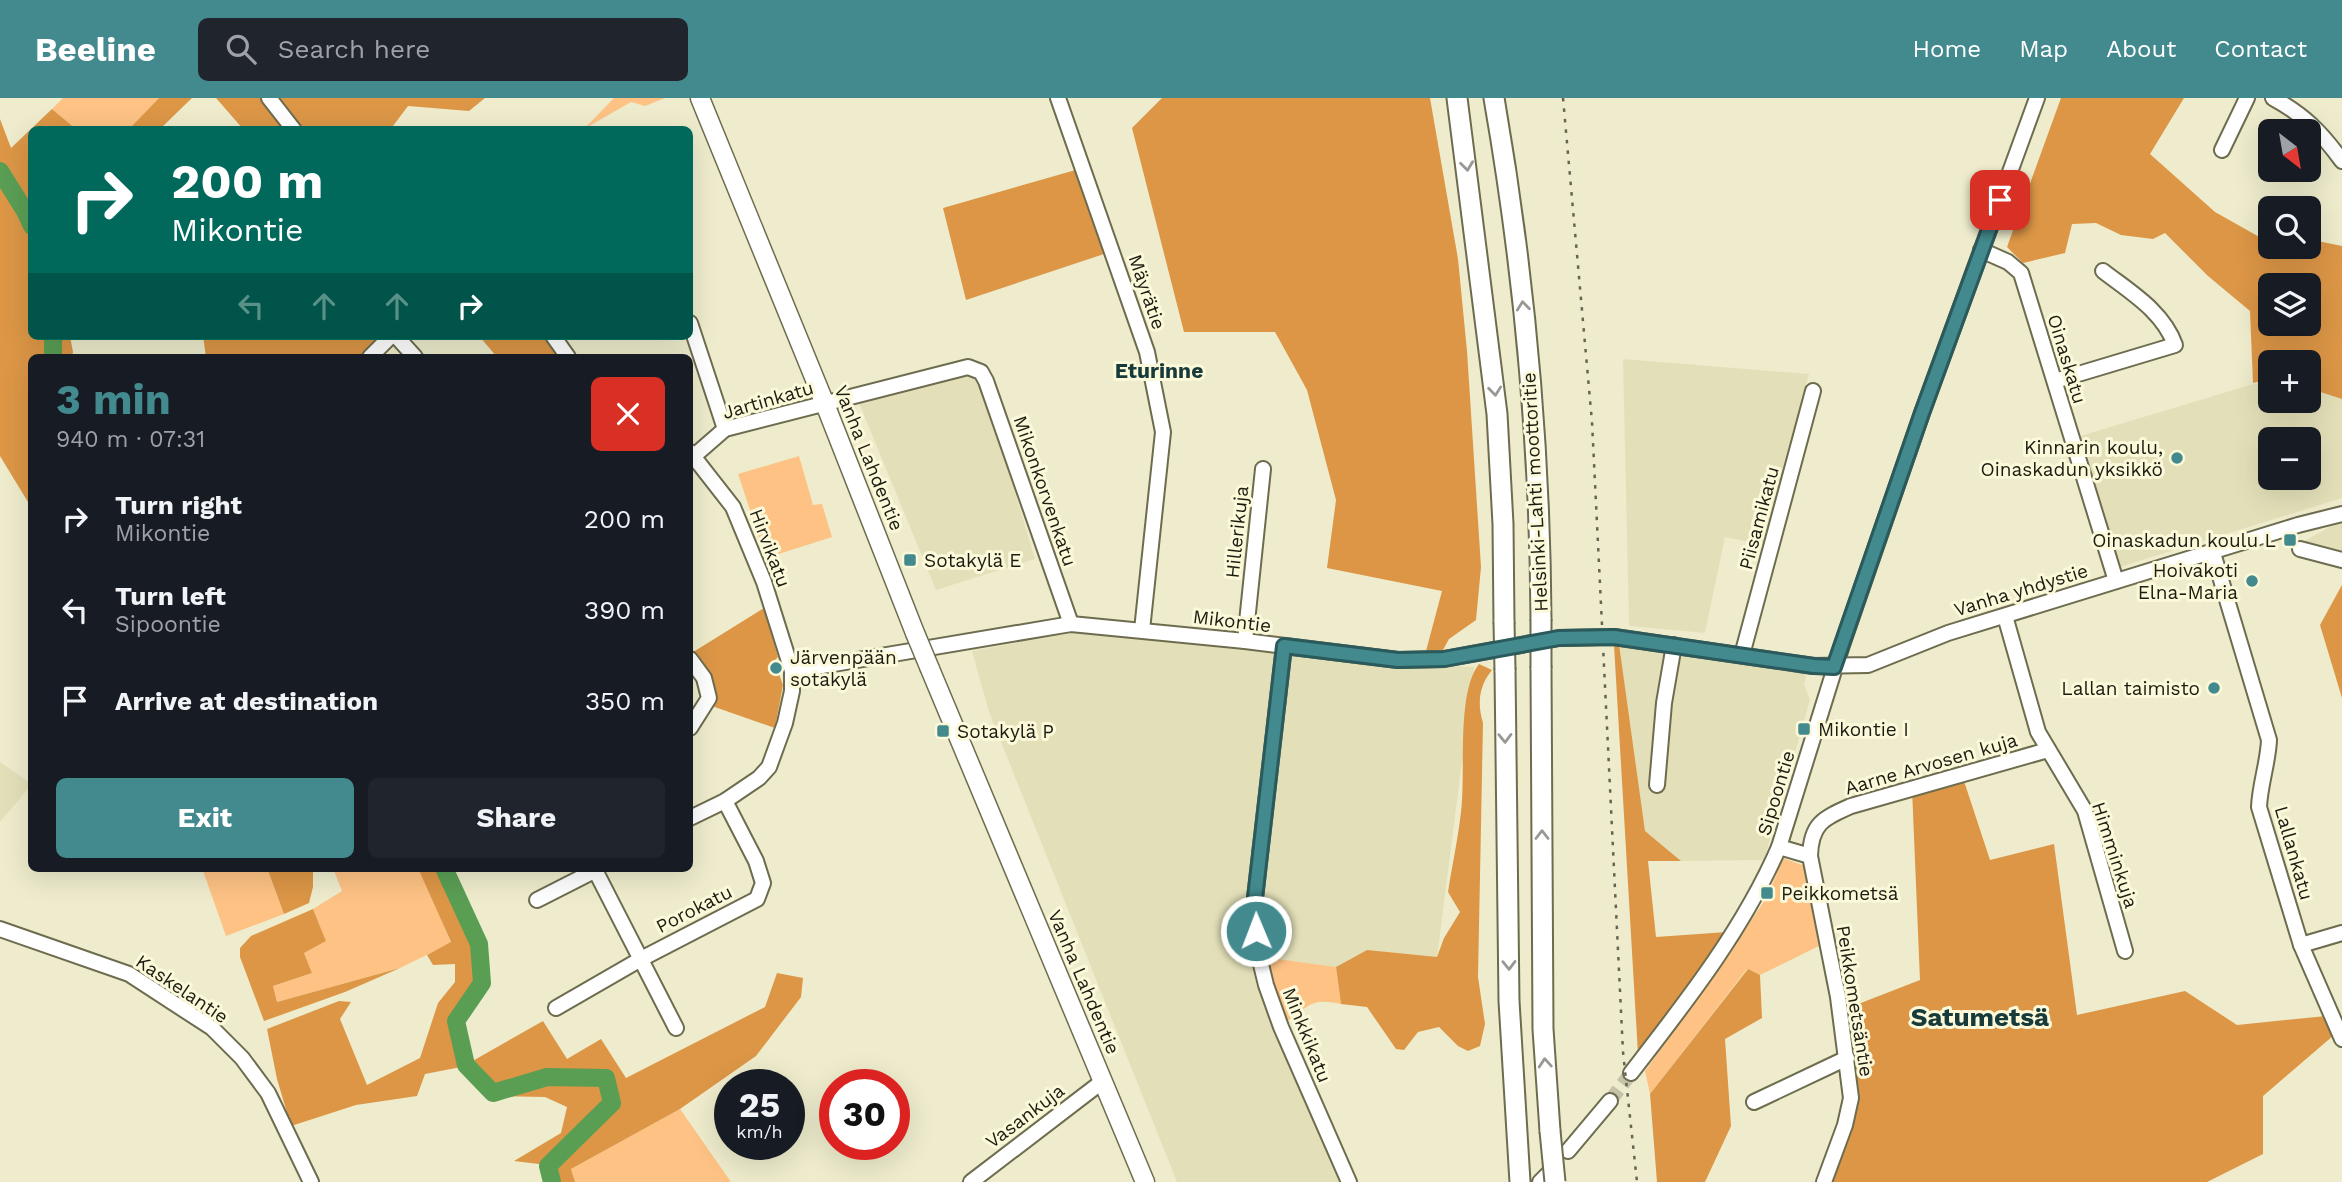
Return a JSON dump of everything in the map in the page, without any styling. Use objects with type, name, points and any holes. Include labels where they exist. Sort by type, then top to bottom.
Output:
[{"type":"highway","name":"Helsinki-Lahti moottoritie","points":[[1457,98],[1497,414],[1503,524],[1509,1001],[1519,1175]]},
{"type":"highway","name":"Helsinki-Lahti moottoritie","points":[[1494,98],[1521,286],[1534,414],[1540,522],[1543,1029],[1550,1131],[1548,1179]]},
{"type":"main road","name":"Vanha Lahdentie","points":[[700,98],[915,633],[1145,1182]]},
{"type":"street","points":[[269,98],[291,126]]},
{"type":"street","name":"Mäyrätie","points":[[1058,98],[1147,352],[1163,432],[1142,630]]},
{"type":"street","name":"Sipoontie","points":[[1631,1073],[1728,943],[1769,871],[1779,847],[1834,667],[1922,413],[2037,98]]},
{"type":"street","points":[[2222,150],[2247,98]]},
{"type":"street","points":[[2273,98],[2294,110],[2320,131],[2342,160]]},
{"type":"street","name":"Oinaskatu","points":[[1981,250],[2008,262],[2021,273],[2116,581]]},
{"type":"street","points":[[2054,381],[2175,345],[2170,330],[2150,307],[2103,271]]},
{"type":"street","points":[[693,332],[725,429]]},
{"type":"street","points":[[373,354],[389,340]]},
{"type":"street","points":[[397,340],[412,354]]},
{"type":"street","name":"Jartinkatu","points":[[693,453],[725,429],[968,367],[981,372]]},
{"type":"street","name":"Mikonkorvenkatu","points":[[981,372],[1071,624]]},
{"type":"street","name":"Piisamikatu","points":[[1742,655],[1813,391]]},
{"type":"street","name":"Hirvikatu","points":[[693,455],[733,507],[764,582],[792,671]]},
{"type":"street","name":"Hillerikuja","points":[[1245,641],[1263,470]]},
{"type":"street","name":"Vanha yhdystie","points":[[1834,667],[1868,666],[1926,641],[2298,525],[2342,514]]},
{"type":"street","points":[[2300,549],[2342,560]]},
{"type":"street","name":"Lallankatu","points":[[2213,552],[2269,740],[2268,761],[2260,788],[2259,807],[2301,945],[2342,1039]]},
{"type":"street","name":"Himminkuja","points":[[2005,616],[2038,732],[2085,811],[2125,951]]},
{"type":"street","name":"Mikontie","points":[[792,671],[1071,624],[1245,641],[1398,660],[1444,659],[1507,646],[1584,637],[1614,637],[1834,667]]},
{"type":"street","points":[[1657,785],[1664,703],[1674,645]]},
{"type":"street","name":"Minkkikatu","points":[[1284,646],[1255,898],[1258,952],[1281,1027],[1349,1182]]},
{"type":"street","points":[[693,663],[705,678],[709,698],[693,723]]},
{"type":"street","points":[[696,815],[725,801],[759,778],[769,767],[785,723],[792,691],[792,671]]},
{"type":"street","name":"Aarne Arvosen kuja","points":[[1810,856],[1810,842],[1815,828],[1826,817],[1851,806],[2048,750]]},
{"type":"street","name":"Porokatu","points":[[556,1008],[641,959],[757,899],[763,883],[756,861],[725,801]]},
{"type":"street","points":[[1779,847],[1810,856]]},
{"type":"street","name":"Peikkometsäntie","points":[[1810,856],[1838,997],[1851,1098],[1845,1125],[1824,1182]]},
{"type":"street","points":[[537,900],[589,872]]},
{"type":"street","points":[[597,872],[676,1028]]},
{"type":"street","name":"Kaskelantie","points":[[0,929],[129,974],[212,1028],[242,1058],[268,1093],[311,1182]]},
{"type":"street","points":[[2301,945],[2342,933]]},
{"type":"street","points":[[1754,1102],[1847,1058]]},
{"type":"street","name":"Vasankuja","points":[[971,1182],[1103,1081]]},
{"type":"street","points":[[1568,1151],[1610,1101]]},
{"type":"shaded area","points":[[63,98],[159,98],[132,126],[72,126],[52,109]]},
{"type":"shaded area","points":[[159,98],[192,98],[163,126],[132,126]]},
{"type":"shaded area","points":[[216,98],[485,98],[469,111],[408,106],[393,126],[240,126]]},
{"type":"shaded area","points":[[614,98],[665,98],[645,106],[631,102],[587,126]]},
{"type":"shaded area","points":[[1162,98],[1430,98],[1458,259],[1467,351],[1481,567],[1476,620],[1449,639],[1443,650],[1426,651],[1442,591],[1327,568],[1336,500],[1307,390],[1275,332],[1184,332],[1132,128]]},
{"type":"shaded area","points":[[2061,98],[2184,98],[2150,154],[2215,212],[2258,236],[2258,259],[2321,259],[2321,242],[2342,246],[2342,399],[2321,392],[2321,350],[2258,350],[2258,382],[2253,383],[2250,311],[2208,276],[2165,233],[2153,239],[2121,235],[2096,223],[2072,224],[2065,253],[2023,263],[2007,247]]},
{"type":"shaded area","points":[[52,109],[72,126],[34,126]]},
{"type":"shaded area","points":[[0,119],[11,148],[28,132],[28,340],[71,340],[73,352],[28,354],[28,502],[0,456]]},
{"type":"shaded area","points":[[1079,169],[1107,253],[966,300],[943,208]]},
{"type":"shaded area","points":[[204,340],[377,340],[364,354],[206,354]]},
{"type":"shaded area","points":[[482,340],[549,340],[561,354],[494,354]]},
{"type":"shaded area","points":[[1623,359],[1809,374],[1763,545],[1725,537],[1705,633],[1629,626]]},
{"type":"shaded area","points":[[968,371],[980,376],[1035,559],[936,590],[859,403]]},
{"type":"shaded area","name":"Kinnarin koulu, Oinaskadun yksikkö","points":[[2258,383],[2258,413],[2321,413],[2321,392],[2342,399],[2342,498],[2117,568],[2077,437]]},
{"type":"shaded area","points":[[799,456],[813,505],[822,504],[832,537],[766,558],[738,474]]},
{"type":"shaded area","points":[[2340,521],[2342,554],[2301,543]]},
{"type":"shaded area","points":[[2342,585],[2342,698],[2320,625]]},
{"type":"shaded area","points":[[764,608],[778,657],[769,666],[771,672],[779,674],[783,685],[775,728],[709,705],[693,662],[693,652]]},
{"type":"shaded area","points":[[1077,632],[1389,664],[1474,667],[1437,958],[1367,950],[1336,967],[1278,959],[1281,1027],[1341,1182],[1177,1182],[989,712],[972,651]]},
{"type":"shaded area","points":[[1619,644],[1807,672],[1804,684],[1810,700],[1764,860],[1681,861],[1645,831]]},
{"type":"shaded area","points":[[1619,644],[1645,831],[1681,861],[1648,861],[1656,937],[1727,932],[1638,1054],[1614,645]]},
{"type":"shaded area","points":[[1479,664],[1492,670],[1484,682],[1480,702],[1483,723],[1478,977],[1485,1024],[1480,1046],[1468,1051],[1458,1046],[1439,1027],[1418,1032],[1404,1050],[1396,1049],[1367,1007],[1341,1004],[1336,967],[1367,950],[1437,957],[1444,938],[1460,912],[1448,892],[1461,812],[1467,694]]},
{"type":"shaded area","points":[[0,762],[28,781],[28,789],[0,822]]},
{"type":"shaded area","points":[[1962,775],[1990,860],[2054,844],[2077,1015],[2185,991],[2237,1025],[2326,1016],[2334,1035],[2263,1096],[2263,1154],[2207,1182],[1829,1182],[1850,1132],[1857,1099],[1848,1008],[1920,980],[1912,789]]},
{"type":"shaded area","points":[[1783,858],[1813,869],[1827,942],[1760,975],[1747,969],[1650,1094],[1645,1071],[1767,897]]},
{"type":"shaded area","points":[[203,872],[268,872],[284,914],[226,936]]},
{"type":"shaded area","points":[[268,872],[313,872],[309,903],[284,914]]},
{"type":"shaded area","points":[[335,872],[421,872],[451,943],[400,968],[277,1002],[273,986],[312,973],[304,953],[326,941],[313,909],[342,891]]},
{"type":"shaded area","points":[[420,872],[437,872],[472,946],[477,982],[451,1022],[461,1067],[425,1074],[417,1096],[356,1105],[291,1126],[277,1079],[267,1029],[339,1001],[351,1002],[340,1019],[367,1085],[420,1058],[438,1003],[455,982],[455,964],[433,965],[427,955],[451,942]]},
{"type":"shaded area","points":[[313,909],[326,941],[304,953],[312,973],[273,986],[277,1002],[400,968],[345,992],[264,1021],[240,957],[240,948],[251,936]]},
{"type":"shaded area","points":[[1278,959],[1336,967],[1341,1004],[1318,1002],[1307,1006],[1289,1020],[1284,1020],[1267,964]]},
{"type":"shaded area","points":[[1748,969],[1760,975],[1762,1018],[1725,1039],[1731,1126],[1705,1182],[1657,1182],[1650,1094]]},
{"type":"shaded area","points":[[777,973],[803,978],[801,997],[756,1056],[737,1069],[714,1069],[714,1085],[680,1109],[571,1169],[575,1182],[555,1182],[551,1167],[615,1104],[608,1075],[548,1074],[494,1090],[469,1063],[543,1021],[567,1059],[601,1039],[626,1078],[765,1007]]},
{"type":"shaded area","points":[[549,1080],[605,1080],[610,1102],[547,1165],[514,1161],[561,1133],[567,1107],[545,1097],[495,1096]]},
{"type":"shaded area","points":[[680,1109],[731,1182],[575,1182],[571,1169]]},
{"type":"waterway","points":[[0,171],[28,217]]},
{"type":"waterway","points":[[53,340],[53,354]]},
{"type":"waterway","points":[[446,872],[479,944],[482,983],[456,1021],[466,1065],[493,1093],[547,1077],[606,1078],[612,1103],[548,1166],[552,1182]]},
{"type":"tunnel","points":[[1610,1101],[1631,1073]]},
{"type":"railway","points":[[1563,98],[1592,422],[1623,1052],[1637,1182]]},
{"type":"place","name":"Kinnarin koulu, Oinaskadun yksikkö","points":[[2177,458]]},
{"type":"place","name":"Oinaskadun koulu L","points":[[2290,540]]},
{"type":"place","name":"Sotakylä E","points":[[910,560]]},
{"type":"place","name":"Hoivakoti Elna-Maria","points":[[2252,581]]},
{"type":"place","name":"Järvenpään sotakylä","points":[[776,668]]},
{"type":"place","name":"Lallan taimisto","points":[[2214,688]]},
{"type":"place","name":"Mikontie I","points":[[1804,729]]},
{"type":"place","name":"Sotakylä P","points":[[943,731]]},
{"type":"place","name":"Peikkometsä","points":[[1767,893]]},
{"type":"district","name":"Eturinne","points":[[1159,370]]},
{"type":"district","name":"Satumetsä","points":[[1980,1017]]},
{"type":"route","points":[[1256,931],[1255,898],[1284,646],[1398,660],[1444,659],[1559,638],[1614,637],[1834,667],[1922,413],[2000,200]]}]
